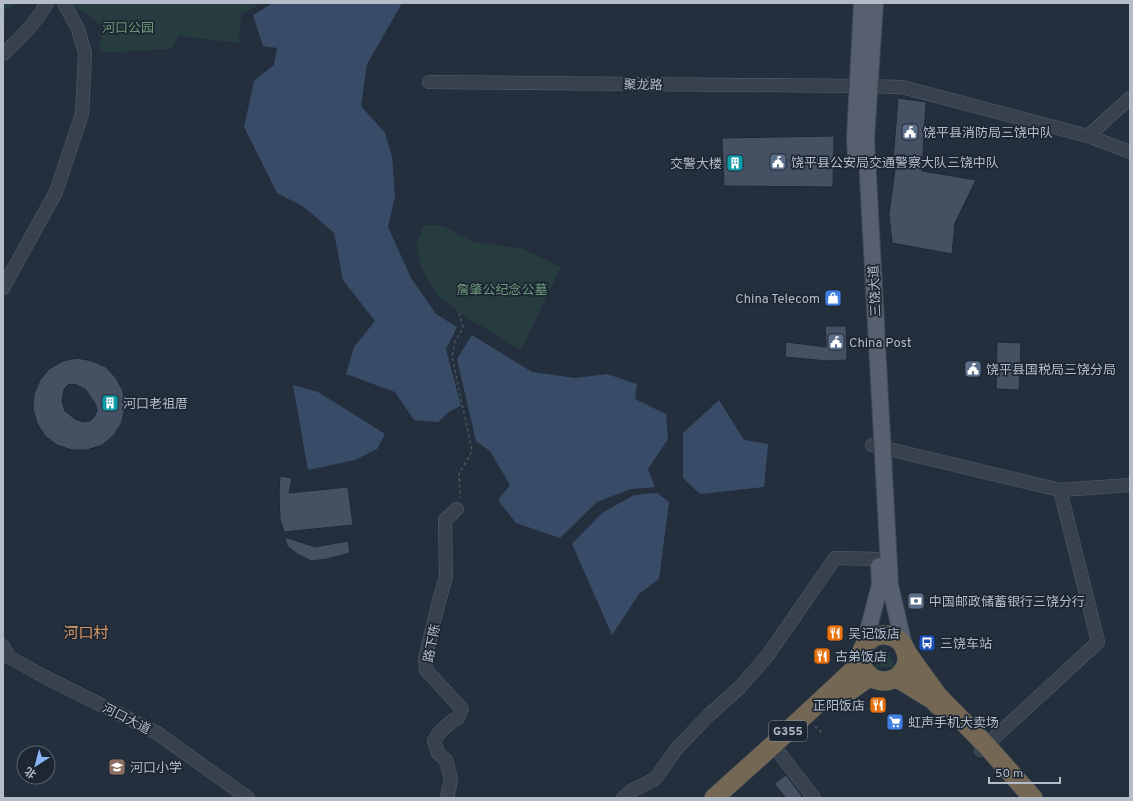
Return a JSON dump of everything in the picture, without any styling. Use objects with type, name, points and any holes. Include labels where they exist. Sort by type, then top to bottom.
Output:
[{"type":"highway","name":"G355","points":[[728,798],[776,749],[830,700],[865,662],[869,640],[882,635],[890,636],[902,644],[935,698],[1034,798]]},
{"type":"highway","points":[[865,662],[875,680],[882,682],[890,681],[897,678],[906,665],[906,650]]},
{"type":"highway","name":"G355","points":[[897,678],[935,698]]},
{"type":"highway","name":"G355","points":[[983,748],[1025,798]]},
{"type":"highway","name":"G355","points":[[714,798],[776,749]]},
{"type":"main road","name":"三饶大道","points":[[862,3],[863,86]]},
{"type":"main road","name":"三饶大道","points":[[865,662],[885,585],[877,446],[855,138],[875,3]]},
{"type":"main road","name":"三饶大道","points":[[877,446],[879,559],[885,585],[906,650]]},
{"type":"street","points":[[3,54],[19,40],[37,20],[47,3]]},
{"type":"street","points":[[3,288],[56,192],[82,114],[85,53],[78,28],[64,3]]},
{"type":"street","name":"聚龙路","points":[[429,82],[902,87],[1088,136],[1130,152]]},
{"type":"street","points":[[1088,136],[1130,98]]},
{"type":"street","points":[[877,446],[1060,490],[1130,485]]},
{"type":"street","points":[[983,748],[1098,642],[1060,490]]},
{"type":"street","name":"路下陈","points":[[447,798],[451,779],[446,760],[438,753],[434,740],[452,721],[458,718],[462,709],[426,670],[426,659],[446,577],[445,520],[457,509]]},
{"type":"street","points":[[623,798],[631,791],[655,779],[678,747],[709,715],[740,687],[764,660],[835,558],[879,559]]},
{"type":"street","name":"河口大道","points":[[3,646],[9,657],[43,676],[157,733],[244,797]]},
{"type":"street","points":[[776,749],[814,798]]},
{"type":"path","points":[[457,509],[461,496],[459,473],[472,450],[452,358],[454,342],[463,327],[459,313]]},
{"type":"green space","points":[[3,3],[18,3],[5,9],[3,51]]},
{"type":"green space","name":"河口公园","points":[[71,3],[261,3],[241,15],[239,43],[179,36],[171,49],[99,53],[103,27]]},
{"type":"green space","name":"詹肇公纪念公墓","points":[[424,225],[443,226],[474,242],[523,249],[561,267],[521,350],[459,313],[437,294],[422,269],[416,244]]},
{"type":"green space","points":[[885,647],[896,667],[873,668]]},
{"type":"water","points":[[273,3],[402,3],[367,64],[361,106],[385,133],[392,157],[395,196],[388,227],[411,278],[436,314],[457,327],[446,349],[461,406],[450,411],[438,422],[414,420],[395,392],[346,374],[354,347],[375,321],[343,280],[334,233],[304,207],[277,193],[244,127],[254,81],[274,65],[277,48],[263,46],[253,15]]},
{"type":"water","points":[[472,335],[532,372],[575,378],[607,374],[637,384],[635,399],[666,414],[668,439],[648,469],[655,487],[631,489],[597,502],[560,538],[516,523],[498,500],[510,485],[490,451],[476,441],[457,359]]},
{"type":"water","points":[[293,385],[318,392],[385,434],[377,449],[355,460],[308,470]]},
{"type":"water","points":[[719,400],[744,440],[768,444],[764,487],[700,494],[683,478],[683,433]]},
{"type":"water","points":[[657,493],[669,502],[659,579],[639,594],[612,635],[572,544],[602,513],[634,495]]},
{"type":"building","points":[[898,98],[926,102],[922,171],[976,180],[955,223],[952,254],[892,243],[889,214],[896,162],[893,161]]},
{"type":"building","name":"饶平县公安局交通警察大队三饶中队","points":[[834,136],[833,187],[724,186],[722,138]]},
{"type":"building","points":[[825,326],[846,326],[847,360],[827,361],[785,357],[786,342],[826,347]]},
{"type":"building","points":[[997,342],[1021,343],[1019,390],[996,389]]},
{"type":"building","name":"河口老祖厝","points":[[77,358],[92,361],[106,367],[116,378],[123,391],[125,407],[122,422],[114,435],[102,445],[87,450],[72,450],[57,445],[45,436],[37,423],[33,409],[34,394],[40,380],[49,369],[63,361]],"holes":[[[69,384],[77,385],[86,390],[96,405],[97,411],[90,421],[83,422],[75,419],[65,411],[62,401],[64,389]]]},
{"type":"building","points":[[280,476],[292,478],[289,493],[348,487],[353,525],[284,532],[280,519]]},
{"type":"building","points":[[285,537],[315,547],[348,541],[350,553],[327,559],[311,561],[299,555],[287,546]]},
{"type":"building","points":[[786,775],[802,796],[800,798],[786,798],[774,784]]},
{"type":"place","name":"饶平县消防局三饶中队","points":[[910,132]]},
{"type":"place","name":"饶平县公安局交通警察大队三饶中队","points":[[778,162]]},
{"type":"place","name":"交警大楼","points":[[735,163]]},
{"type":"place","name":"China Telecom","points":[[833,298]]},
{"type":"place","name":"China Post","points":[[836,342]]},
{"type":"place","name":"饶平县国税局三饶分局","points":[[973,369]]},
{"type":"place","name":"河口老祖厝","points":[[110,403]]},
{"type":"place","name":"中国邮政储蓄银行三饶分行","points":[[916,601]]},
{"type":"place","name":"吴记饭店","points":[[835,633]]},
{"type":"place","name":"三饶车站","points":[[927,643]]},
{"type":"place","name":"古弟饭店","points":[[822,656]]},
{"type":"place","name":"正阳饭店","points":[[878,705]]},
{"type":"place","name":"虹声手机大卖场","points":[[895,722]]},
{"type":"place","name":"河口小学","points":[[117,767]]},
{"type":"district","name":"河口村","points":[[86,633]]}]
